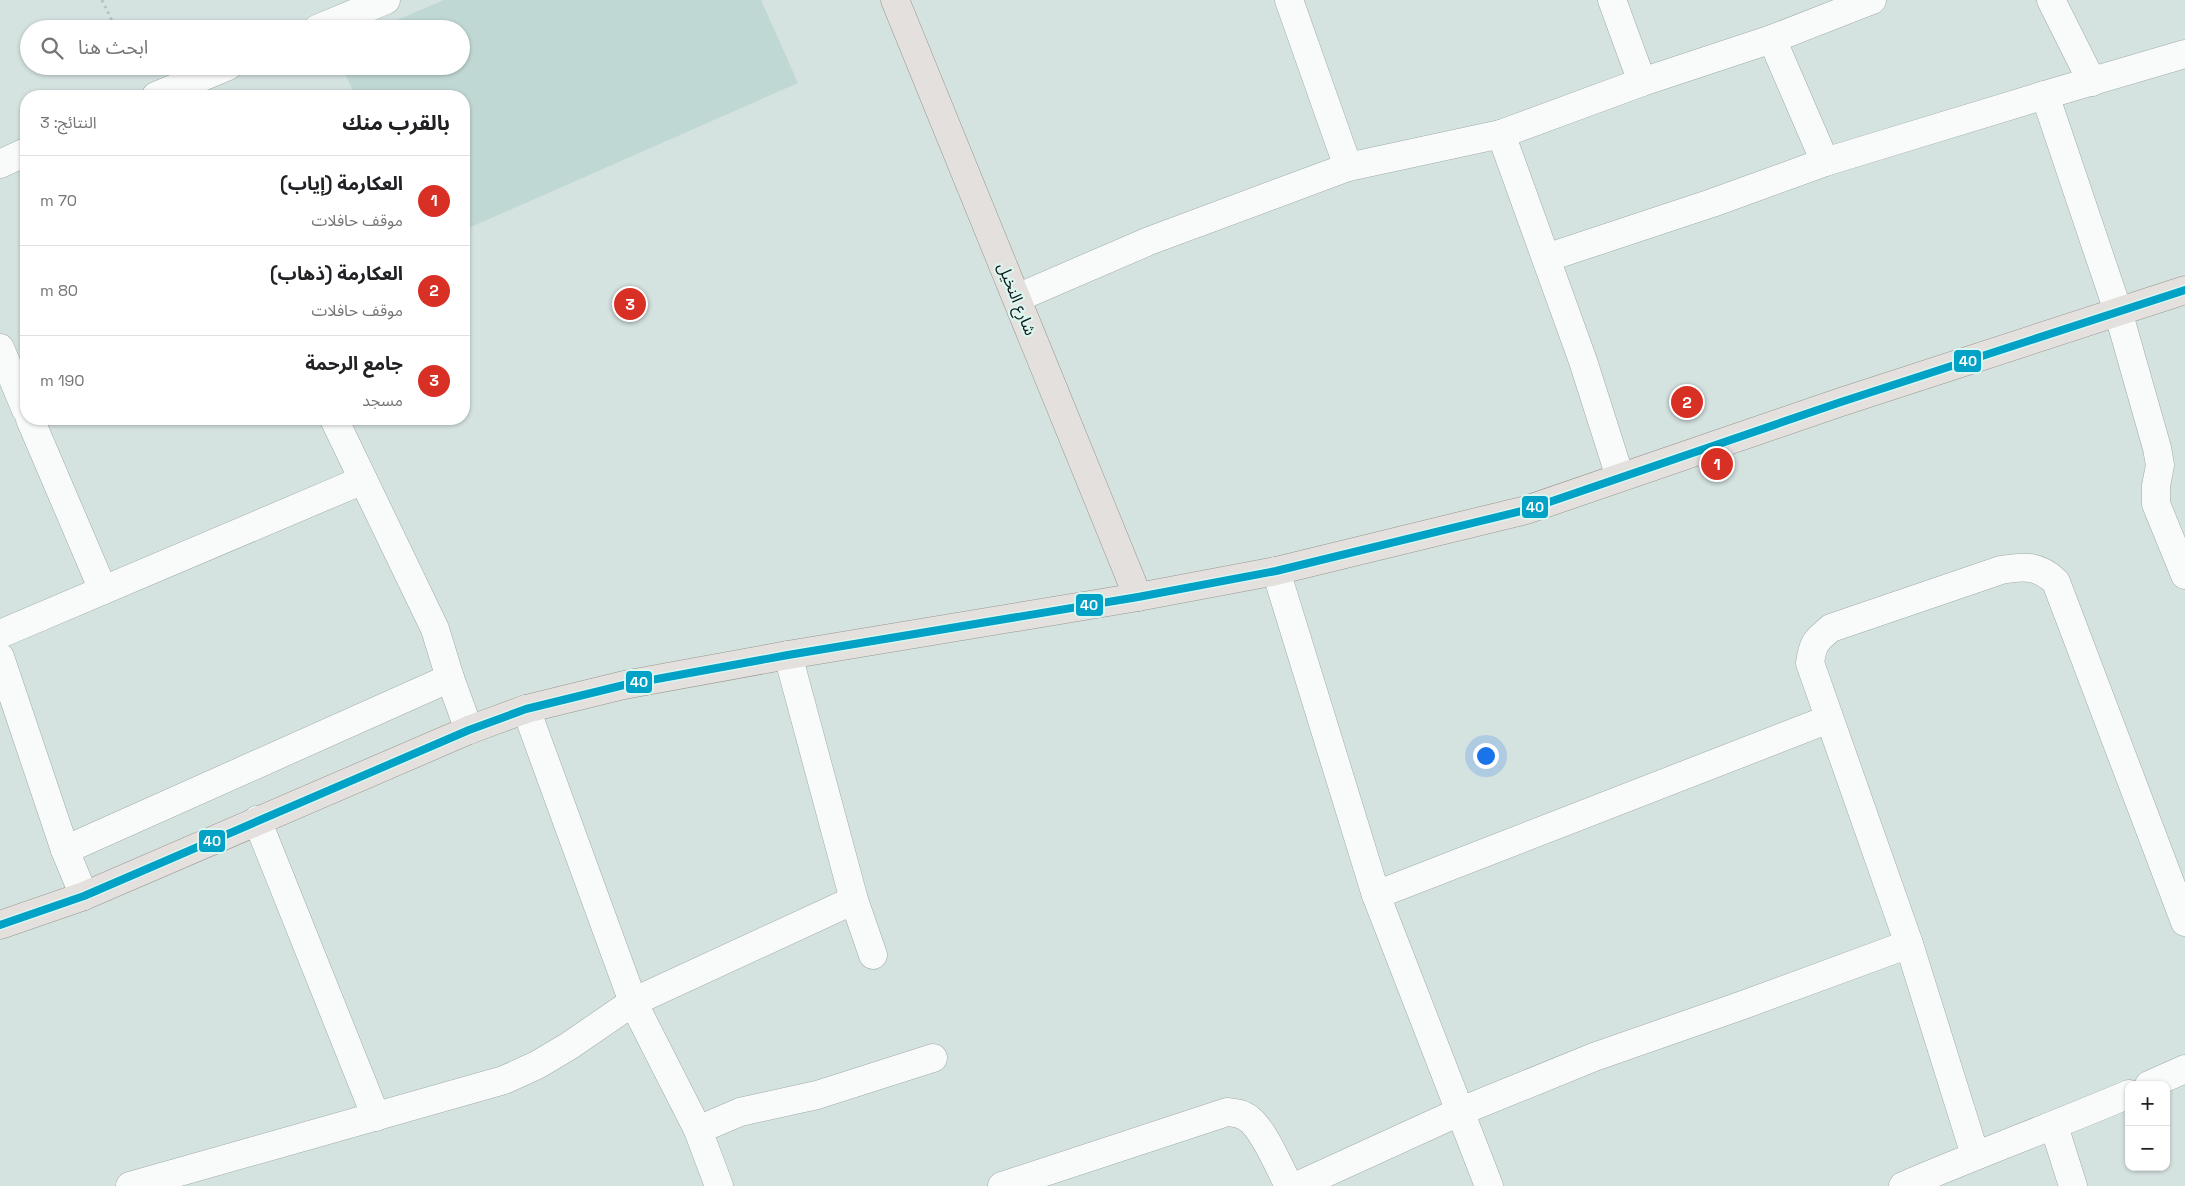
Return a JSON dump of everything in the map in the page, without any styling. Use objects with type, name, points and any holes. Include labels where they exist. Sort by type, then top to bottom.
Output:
[{"type":"main road","name":"شارع النخيل","points":[[895,0],[1138,597]]},
{"type":"main road","points":[[0,925],[84,896],[469,730],[526,709],[624,685],[788,655],[1138,597],[1276,571],[1526,510],[1620,477],[2185,290]]},
{"type":"street","points":[[338,20],[386,0]]},
{"type":"street","points":[[1289,0],[1348,167]]},
{"type":"street","points":[[1612,0],[1642,82]]},
{"type":"street","points":[[1017,298],[1149,241],[1348,167],[1501,134],[1642,82],[1772,39],[1833,7],[1872,0]]},
{"type":"street","points":[[2051,0],[2092,82]]},
{"type":"street","points":[[1772,39],[1826,162]]},
{"type":"street","points":[[1546,258],[1712,203],[1826,162],[2185,54]]},
{"type":"street","points":[[179,90],[210,75]]},
{"type":"street","points":[[2045,95],[2118,311],[2157,448],[2160,465],[2156,486],[2156,504],[2184,567]]},
{"type":"street","points":[[1501,134],[1583,361],[1620,477]]},
{"type":"street","points":[[0,164],[20,155]]},
{"type":"street","points":[[0,348],[20,396]]},
{"type":"street","points":[[33,425],[103,590]]},
{"type":"street","points":[[337,425],[435,629],[469,730]]},
{"type":"street","points":[[0,634],[363,480]]},
{"type":"street","points":[[1974,1155],[1909,944],[1810,663],[1812,647],[1831,628],[2001,570],[2018,567],[2046,572],[2056,582],[2185,922]]},
{"type":"street","points":[[1276,571],[1376,895],[1489,1186]]},
{"type":"street","points":[[788,655],[854,900],[873,955]]},
{"type":"street","points":[[0,657],[65,850],[84,896]]},
{"type":"street","points":[[65,850],[450,678]]},
{"type":"street","points":[[526,709],[633,1002],[698,1130],[719,1186]]},
{"type":"street","points":[[1376,895],[1829,719]]},
{"type":"street","points":[[257,820],[376,1117]]},
{"type":"street","points":[[139,1185],[504,1080],[537,1065],[569,1046],[633,1002],[854,900]]},
{"type":"street","points":[[1297,1186],[1459,1112],[1594,1057],[1909,944]]},
{"type":"street","points":[[698,1130],[740,1112],[817,1095],[933,1058]]},
{"type":"street","points":[[2158,1081],[2185,1069]]},
{"type":"street","points":[[1902,1186],[1974,1155],[2054,1126],[2125,1096]]},
{"type":"street","points":[[1002,1186],[1227,1112],[1238,1113],[1248,1118],[1256,1126],[1289,1186]]},
{"type":"street","points":[[2054,1126],[2073,1186]]},
{"type":"path","points":[[102,0],[112,20]]},
{"type":"shaded area","points":[[444,0],[761,0],[798,83],[470,227],[470,90],[352,90],[346,75],[470,75],[470,20],[397,20]]},
{"type":"transit line","name":"40","points":[[0,925],[84,896],[469,730],[526,709],[624,685],[788,655],[1138,597],[1276,571],[1526,510],[1841,402],[2185,290]]},
{"type":"place","name":"جامع الرحمة","points":[[630,304]]},
{"type":"place","name":"العكارمة (ذهاب)","points":[[1687,402]]},
{"type":"place","name":"العكارمة (إياب)","points":[[1717,464]]}]
